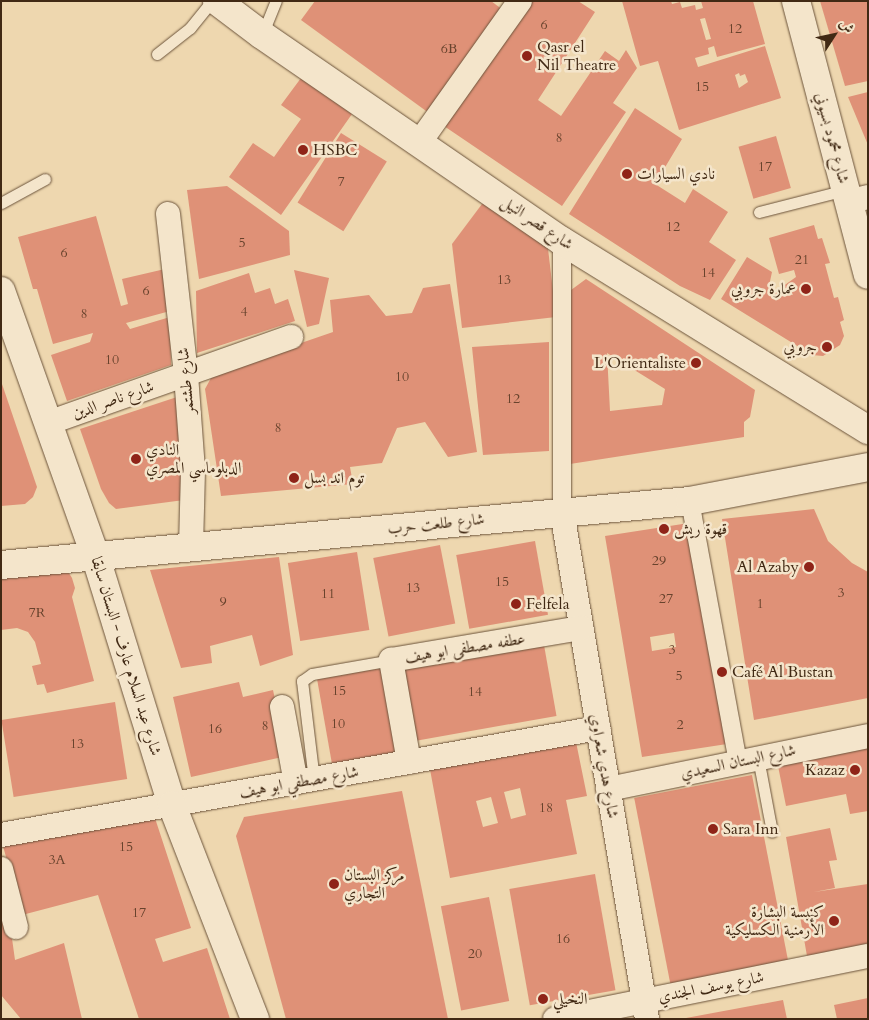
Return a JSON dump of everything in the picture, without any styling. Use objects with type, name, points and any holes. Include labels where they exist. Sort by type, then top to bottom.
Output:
[{"type":"street","name":"شارع قصر النيل","points":[[217,1],[262,35],[562,241],[868,430]]},
{"type":"street","points":[[419,143],[520,1]]},
{"type":"street","name":"شارع محمود بسيوني","points":[[796,1],[854,196],[868,276]]},
{"type":"street","name":"شارع طشتمر","points":[[168,214],[186,375],[193,470],[191,548]]},
{"type":"street","points":[[562,241],[562,512]]},
{"type":"street","name":"شارع عبد السلام عارف - البستان سابقا","points":[[1,291],[96,558],[172,805],[255,1019]]},
{"type":"street","name":"شارع ناصر الدين","points":[[48,423],[291,337]]},
{"type":"street","name":"شارع طلعت حرب","points":[[1,565],[96,558],[690,501],[868,467]]},
{"type":"street","points":[[690,501],[748,760]]},
{"type":"street","name":"شارع هدي شعراوي","points":[[562,512],[646,1009]]},
{"type":"street","name":"عطفه مصطفى ابو هيف","points":[[409,762],[391,660],[581,628]]},
{"type":"street","points":[[282,707],[305,782]]},
{"type":"street","name":"شارع مصطفي ابو هيف","points":[[1,835],[598,728]]},
{"type":"street","name":"شارع البستان السعيدي","points":[[608,789],[868,736]]},
{"type":"street","points":[[1,869],[16,927]]},
{"type":"street","name":"شارع يوسف الجندي","points":[[555,1019],[646,1009],[868,956]]},
{"type":"lane","points":[[157,54],[190,28],[212,1]]},
{"type":"lane","points":[[262,35],[276,1]]},
{"type":"lane","points":[[1,203],[45,179]]},
{"type":"lane","points":[[759,212],[854,196]]},
{"type":"lane","points":[[305,782],[302,681],[305,677],[317,672],[391,660]]},
{"type":"lane","points":[[748,760],[772,832]]},
{"type":"building","points":[[315,1],[491,1],[507,13],[433,116],[301,20]]},
{"type":"building","points":[[524,1],[578,1],[595,12],[538,100],[561,116],[605,51],[619,61],[626,50],[637,68],[613,103],[626,112],[562,206],[441,124]]},
{"type":"building","points":[[622,1],[671,1],[672,4],[680,2],[682,8],[695,5],[696,10],[703,8],[701,1],[753,1],[765,44],[717,57],[714,46],[708,48],[709,54],[695,58],[698,67],[765,46],[781,98],[679,130],[658,61],[640,66]],"holes":[[[705,18],[711,39],[706,40],[700,19]],[[739,73],[740,76],[745,74],[748,82],[739,88],[735,75]]]},
{"type":"building","points":[[820,1],[868,1],[868,81],[845,86]]},
{"type":"building","name":"HSBC","points":[[301,78],[352,114],[281,215],[229,177],[253,143],[274,157],[301,119],[281,105]]},
{"type":"building","points":[[868,92],[868,145],[848,97]]},
{"type":"building","points":[[635,108],[682,139],[655,184],[685,203],[693,189],[728,212],[709,242],[736,260],[710,300],[680,286],[569,214]]},
{"type":"building","points":[[341,133],[387,162],[343,231],[298,203]]},
{"type":"building","points":[[776,136],[791,188],[753,199],[739,147]]},
{"type":"building","points":[[227,186],[289,231],[290,255],[199,279],[187,190]]},
{"type":"building","points":[[488,196],[547,240],[556,317],[462,328],[452,244]]},
{"type":"building","points":[[96,216],[121,306],[128,304],[122,279],[165,269],[170,311],[126,323],[130,329],[170,317],[171,365],[67,401],[51,355],[90,342],[93,333],[53,344],[37,289],[33,289],[18,237]]},
{"type":"building","name":"عمارة جروبي","points":[[814,225],[818,239],[822,238],[830,263],[825,264],[834,298],[838,297],[844,320],[840,322],[844,336],[840,345],[823,356],[812,355],[721,299],[747,257],[772,272],[769,286],[775,292],[796,277],[794,270],[779,274],[769,238]]},
{"type":"building","points":[[294,270],[329,278],[319,324],[307,327]]},
{"type":"building","points":[[249,273],[255,293],[270,288],[275,304],[288,299],[295,321],[197,353],[196,291]]},
{"type":"building","points":[[586,279],[755,390],[750,417],[744,422],[744,437],[570,464],[567,293]],"holes":[[[607,353],[665,389],[662,405],[610,411]]]},
{"type":"building","points":[[450,284],[477,452],[448,457],[425,422],[397,428],[382,463],[350,467],[353,484],[221,496],[205,389],[211,378],[220,371],[333,332],[330,300],[369,295],[386,316],[412,313],[423,288]]},
{"type":"building","points":[[549,342],[549,451],[483,455],[472,347]]},
{"type":"building","points":[[2,384],[37,487],[33,497],[25,504],[1,506]]},
{"type":"building","name":"النادي الدبلوماسي المصري","points":[[177,397],[184,500],[116,509],[109,503],[101,489],[80,429]]},
{"type":"building","points":[[814,509],[828,541],[852,563],[868,572],[868,698],[754,720],[722,519]]},
{"type":"building","points":[[689,523],[727,744],[642,757],[605,536]],"holes":[[[674,633],[676,647],[652,651],[650,637]]]},
{"type":"building","points":[[535,541],[548,615],[469,629],[456,555]]},
{"type":"building","points":[[440,545],[455,624],[389,637],[373,558]]},
{"type":"building","points":[[357,552],[369,630],[300,641],[288,563]]},
{"type":"building","points":[[279,557],[293,655],[260,666],[252,635],[210,646],[212,663],[181,668],[150,570]]},
{"type":"building","points":[[67,570],[75,588],[72,597],[94,681],[47,693],[44,684],[37,685],[32,666],[41,664],[35,642],[28,632],[17,628],[1,630],[1,576]]},
{"type":"building","points":[[544,645],[557,716],[408,742],[395,671]]},
{"type":"building","points":[[387,667],[402,755],[333,767],[317,679]]},
{"type":"building","points":[[239,682],[243,697],[273,690],[287,756],[191,777],[173,697]]},
{"type":"building","points":[[115,702],[127,779],[14,797],[1,720]]},
{"type":"building","points":[[575,737],[587,796],[566,800],[577,854],[450,878],[429,764]],"holes":[[[520,788],[526,815],[511,819],[504,792]],[[491,797],[498,823],[483,827],[476,801]]]},
{"type":"building","points":[[868,738],[868,811],[850,814],[846,794],[786,806],[776,756]]},
{"type":"building","points":[[752,775],[789,967],[672,990],[634,798]]},
{"type":"building","name":"مركز البستان التجاري","points":[[402,791],[448,1019],[286,1019],[236,836],[244,817]]},
{"type":"building","points":[[153,812],[191,928],[155,939],[163,962],[207,948],[230,1019],[139,1019],[98,895],[22,915],[3,846]]},
{"type":"building","name":"كنيسة البشارة الأرمنية الكسليكية","points":[[830,828],[837,860],[829,861],[835,888],[814,892],[868,884],[868,946],[807,956],[786,837]]},
{"type":"building","points":[[595,874],[615,990],[530,1005],[509,889]]},
{"type":"building","points":[[1,883],[9,917],[15,960],[64,943],[82,1019],[21,1019],[1,995]]},
{"type":"building","points":[[489,897],[509,1001],[461,1010],[441,906]]},
{"type":"building","points":[[868,998],[868,1019],[837,1019],[834,1005]]},
{"type":"building","points":[[783,1000],[787,1019],[686,1019],[686,1018]]},
{"type":"place","name":"Qasr el Nil Theatre","points":[[527,56]]},
{"type":"place","name":"HSBC","points":[[303,150]]},
{"type":"place","name":"نادي السيارات","points":[[627,174]]},
{"type":"place","name":"عمارة جروبي","points":[[806,289]]},
{"type":"place","name":"جروبي","points":[[827,347]]},
{"type":"place","name":"L'Orientaliste","points":[[696,363]]},
{"type":"place","name":"النادي الدبلوماسي المصري","points":[[136,459]]},
{"type":"place","name":"توم اند بسل","points":[[294,478]]},
{"type":"place","name":"قهوة ريش","points":[[664,529]]},
{"type":"place","name":"Al Azaby","points":[[809,567]]},
{"type":"place","name":"Felfela","points":[[516,604]]},
{"type":"place","name":"Café Al Bustan","points":[[722,672]]},
{"type":"place","name":"Kazaz","points":[[855,770]]},
{"type":"place","name":"Sara Inn","points":[[713,829]]},
{"type":"place","name":"مركز البستان التجاري","points":[[334,884]]},
{"type":"place","name":"كنيسة البشارة الأرمنية الكسليكية","points":[[834,921]]},
{"type":"place","name":"النخيلي","points":[[543,999]]}]
